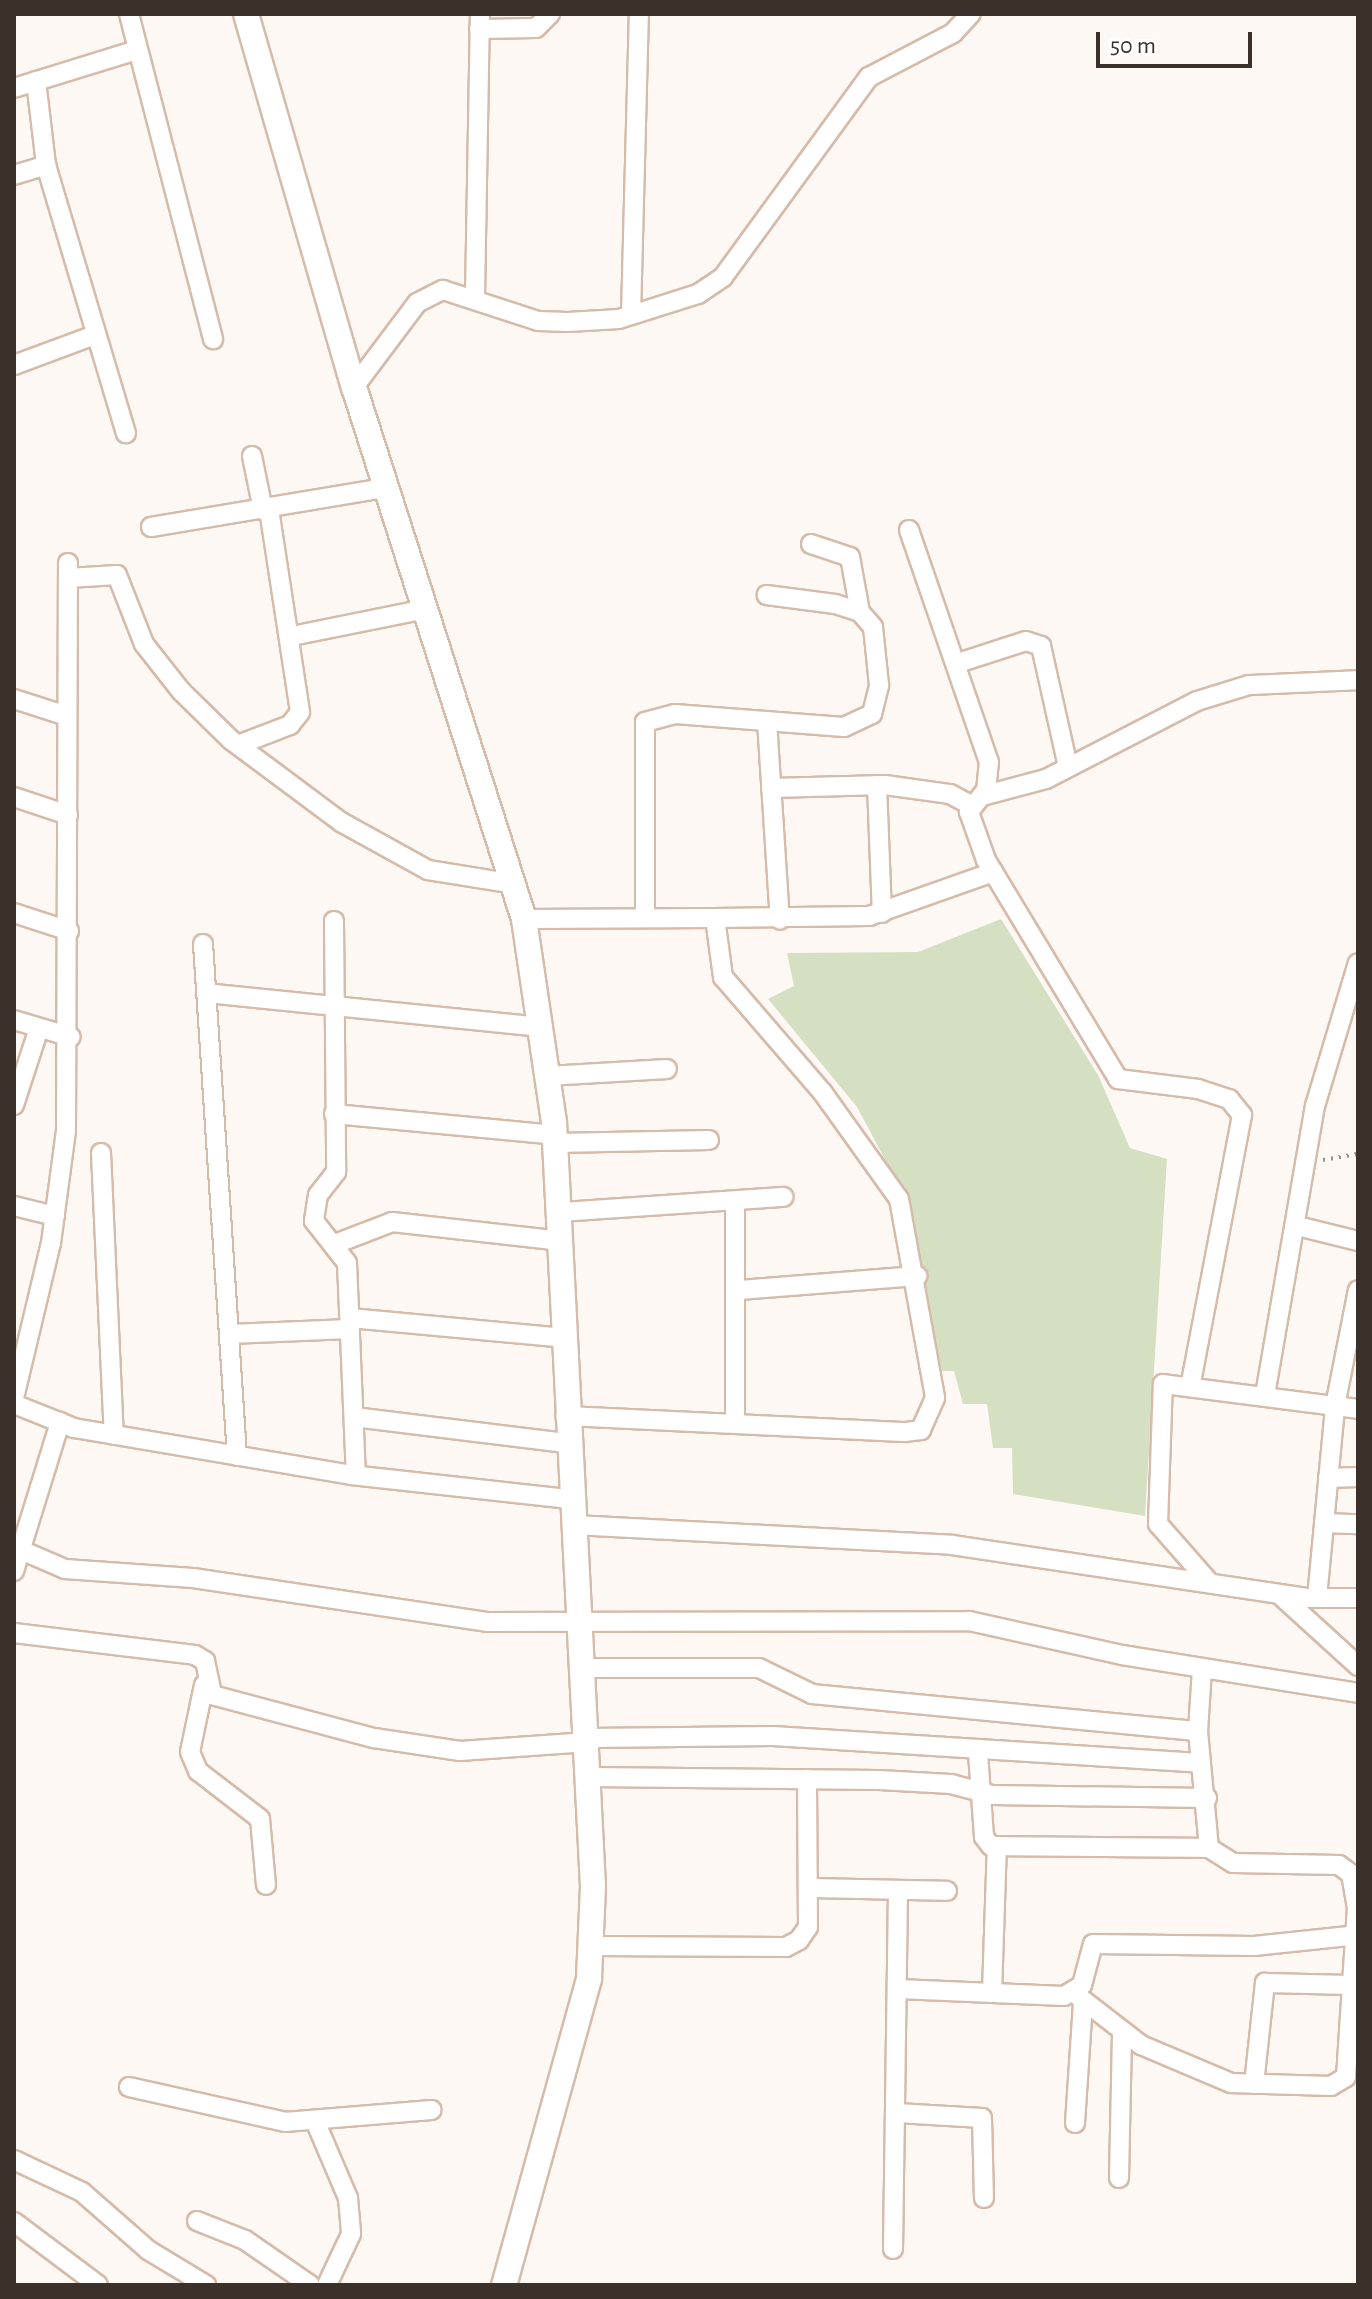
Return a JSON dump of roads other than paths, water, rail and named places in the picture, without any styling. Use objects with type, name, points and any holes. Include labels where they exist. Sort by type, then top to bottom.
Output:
[{"type":"main road","points":[[246,14],[385,488],[524,919],[556,1139],[562,1241],[565,1416],[590,1777],[590,1946],[563,2082],[504,2285]]},
{"type":"street","points":[[129,14],[213,339]]},
{"type":"street","points":[[475,297],[480,21],[536,28],[550,14]]},
{"type":"street","points":[[631,315],[639,14]]},
{"type":"street","points":[[354,387],[417,303],[443,290],[475,297],[538,321],[631,315],[698,294],[723,277],[869,77],[953,33],[971,14]]},
{"type":"street","points":[[14,88],[137,50]]},
{"type":"street","points":[[36,81],[46,165],[92,336],[126,433]]},
{"type":"street","points":[[14,175],[46,165]]},
{"type":"street","points":[[14,365],[92,336]]},
{"type":"street","points":[[238,745],[290,725],[300,712],[292,636],[252,456]]},
{"type":"street","points":[[151,527],[385,488]]},
{"type":"street","points":[[909,530],[958,663],[989,762],[976,800],[972,829],[993,872],[1118,1079],[1198,1089],[1229,1099],[1242,1115],[1191,1383]]},
{"type":"street","points":[[645,917],[645,722],[675,714],[844,727],[872,714],[879,646],[860,612],[850,557],[811,544]]},
{"type":"street","points":[[14,1398],[55,1216],[71,1037],[68,570],[117,575],[144,644],[238,745],[341,822],[428,870],[514,884]]},
{"type":"street","points":[[767,595],[860,612]]},
{"type":"street","points":[[292,636],[426,609]]},
{"type":"street","points":[[958,663],[1026,641],[1041,646],[1068,767]]},
{"type":"street","points":[[771,788],[877,785],[976,800],[1068,767],[1197,701],[1249,685],[1358,680]]},
{"type":"street","points":[[14,699],[67,716]]},
{"type":"street","points":[[767,721],[780,920]]},
{"type":"street","points":[[877,785],[882,913]]},
{"type":"street","points":[[14,797],[68,815]]},
{"type":"street","points":[[524,919],[645,917],[780,920],[882,913],[993,872]]},
{"type":"street","points":[[14,913],[69,931]]},
{"type":"street","points":[[565,1416],[921,1430],[935,1398],[917,1276],[899,1199],[823,1093],[723,977],[715,918]]},
{"type":"street","points":[[334,921],[336,1172],[318,1195],[314,1221],[345,1253],[356,1475]]},
{"type":"street","points":[[203,944],[237,1456]]},
{"type":"street","points":[[1265,1395],[1309,1159],[1315,1106],[1358,963]]},
{"type":"street","points":[[206,993],[333,1002],[542,1027]]},
{"type":"street","points":[[14,1020],[71,1037]]},
{"type":"street","points":[[14,1105],[39,1028]]},
{"type":"street","points":[[548,1076],[667,1069]]},
{"type":"street","points":[[334,1114],[556,1139],[709,1140]]},
{"type":"street","points":[[101,1153],[114,1435]]},
{"type":"street","points":[[561,1212],[735,1203],[783,1197]]},
{"type":"street","points":[[735,1203],[739,1290],[735,1423]]},
{"type":"street","points":[[14,1206],[55,1216]]},
{"type":"street","points":[[335,1244],[392,1222],[562,1241]]},
{"type":"street","points":[[1297,1226],[1358,1241]]},
{"type":"street","points":[[739,1290],[917,1276]]},
{"type":"street","points":[[1317,1598],[1335,1406],[1351,1365],[1358,1290]]},
{"type":"street","points":[[230,1334],[350,1323],[564,1338]]},
{"type":"street","points":[[1209,1582],[1156,1514],[1159,1392],[1170,1380],[1358,1409]]},
{"type":"street","points":[[14,1404],[60,1422],[114,1435],[356,1475],[570,1499]]},
{"type":"street","points":[[354,1417],[567,1443]]},
{"type":"street","points":[[14,1571],[18,1548],[60,1422]]},
{"type":"street","points":[[1328,1478],[1358,1477]]},
{"type":"street","points":[[1324,1523],[1358,1524]]},
{"type":"street","points":[[573,1525],[952,1545],[1279,1594],[1358,1598]]},
{"type":"street","points":[[18,1548],[37,1563],[65,1569],[292,1590],[398,1613],[487,1622],[579,1619],[969,1621],[1202,1669],[1358,1693]]},
{"type":"street","points":[[1279,1594],[1358,1666]]},
{"type":"street","points":[[14,1633],[195,1655],[205,1661],[204,1685],[190,1752],[198,1771],[260,1819],[266,1885]]},
{"type":"street","points":[[583,1668],[759,1668],[812,1694],[1198,1731]]},
{"type":"street","points":[[1202,1669],[1198,1731],[1207,1798],[1209,1848]]},
{"type":"street","points":[[204,1685],[219,1698],[318,1725],[460,1751],[588,1740],[788,1737],[978,1753],[1200,1763]]},
{"type":"street","points":[[898,1989],[1078,1998],[1122,2033],[1202,2074],[1254,2084],[1331,2086],[1346,2077],[1357,1935],[1355,1882],[1347,1867],[1233,1863],[1209,1848],[997,1846],[985,1843],[978,1753]]},
{"type":"street","points":[[590,1777],[807,1779],[951,1784],[981,1793],[1207,1798]]},
{"type":"street","points":[[590,1946],[786,1947],[808,1927],[807,1779]]},
{"type":"street","points":[[992,1993],[997,1846]]},
{"type":"street","points":[[808,1888],[947,1891]]},
{"type":"street","points":[[893,2249],[898,1890]]},
{"type":"street","points":[[1075,2123],[1078,1998],[1093,1944],[1254,1946],[1357,1935]]},
{"type":"street","points":[[1254,2084],[1265,1983],[1351,1985]]},
{"type":"street","points":[[1119,2178],[1122,2033]]},
{"type":"street","points":[[129,2087],[316,2123],[432,2110]]},
{"type":"street","points":[[897,2113],[982,2118],[984,2198]]},
{"type":"street","points":[[316,2123],[348,2198],[351,2234],[327,2285]]},
{"type":"street","points":[[14,2160],[82,2192],[148,2250],[206,2285]]},
{"type":"street","points":[[197,2221],[245,2240],[310,2285]]},
{"type":"street","points":[[14,2222],[98,2285]]}]
